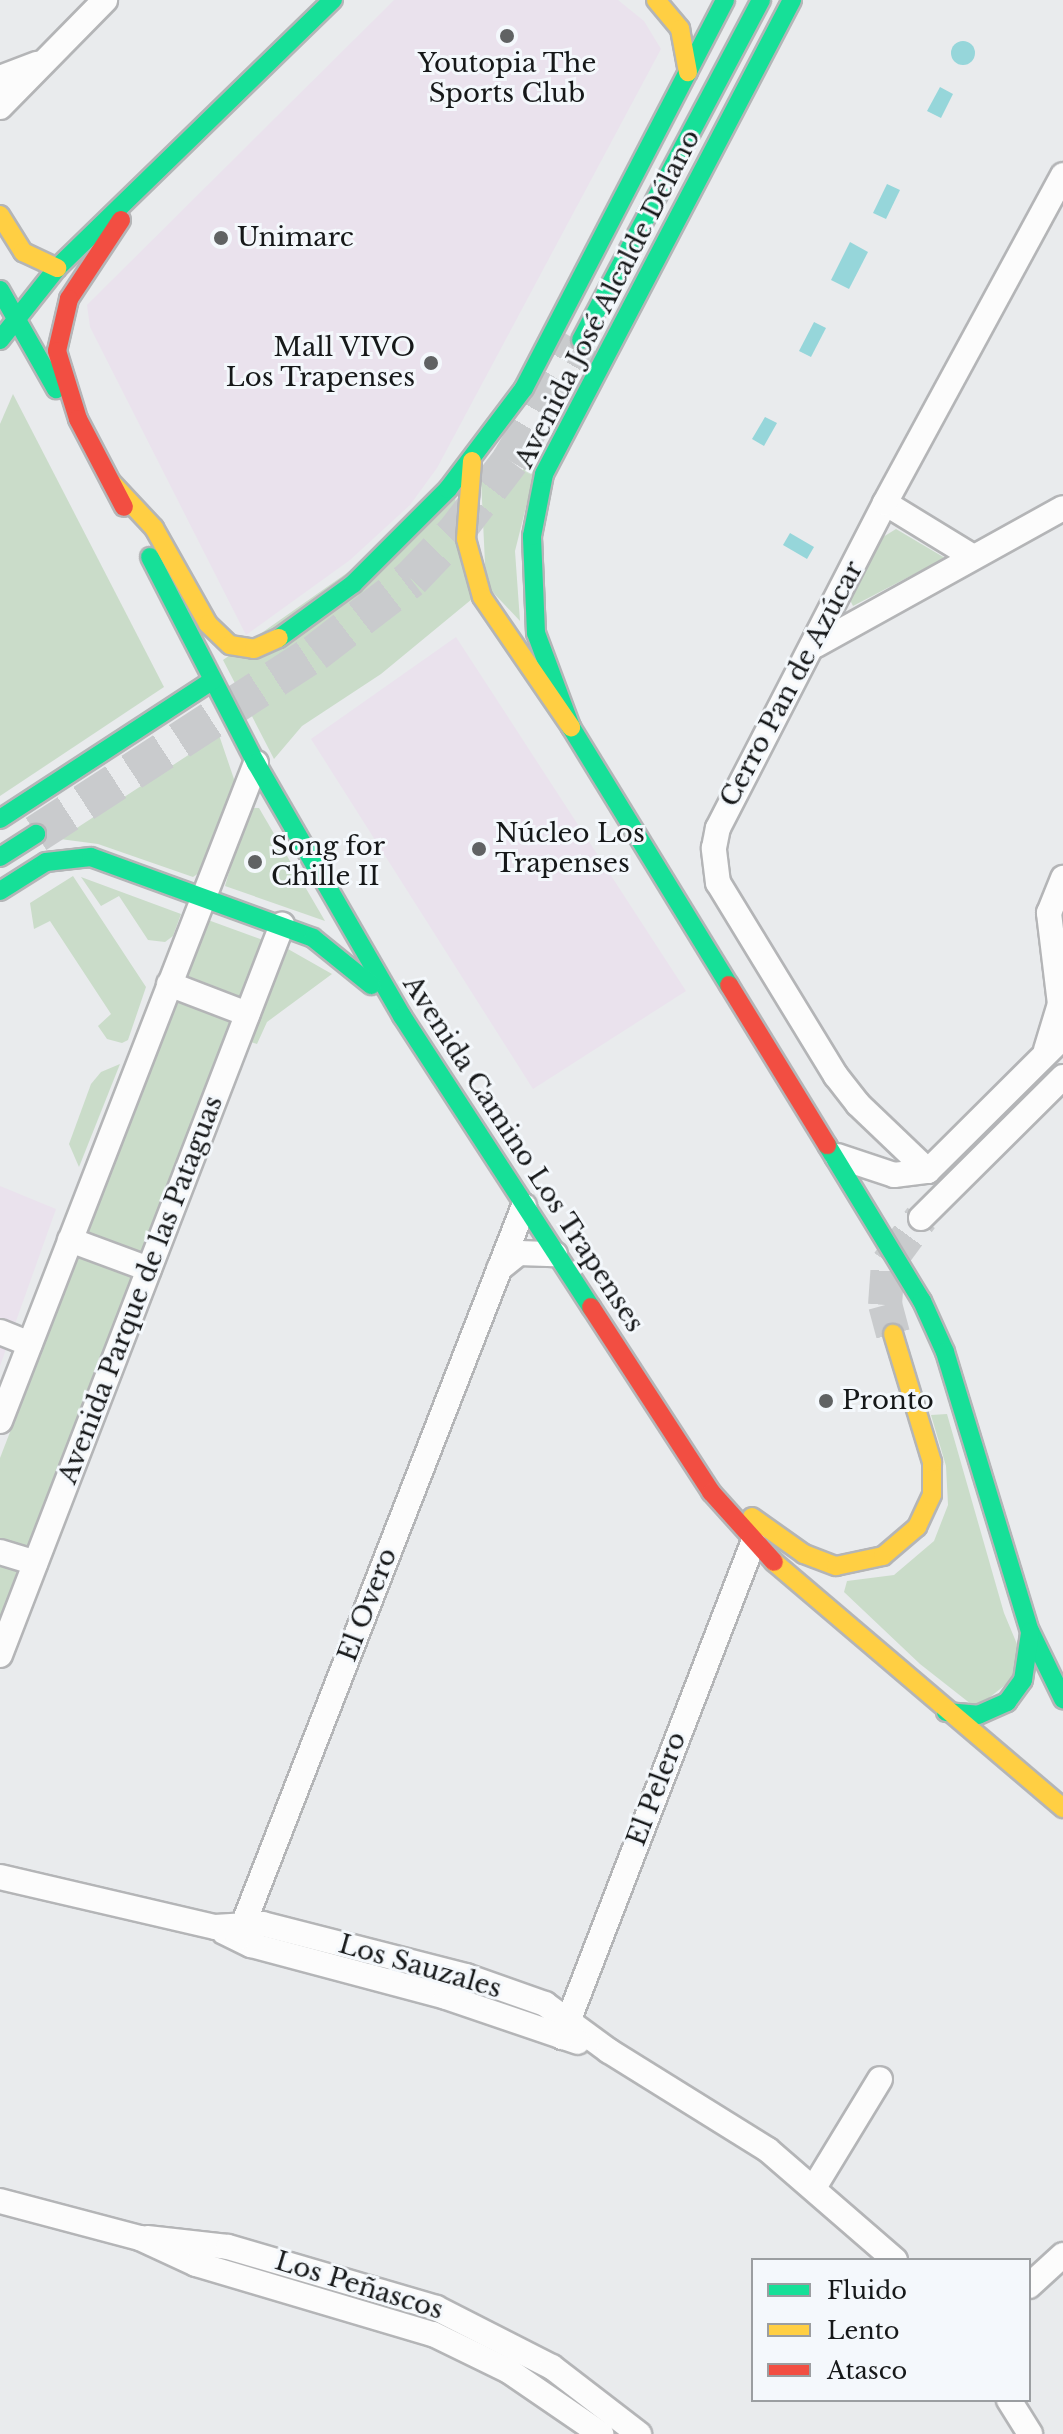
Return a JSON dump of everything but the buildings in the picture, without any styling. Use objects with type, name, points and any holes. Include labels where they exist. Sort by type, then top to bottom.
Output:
[{"type":"main road","points":[[0,340],[57,268],[333,0]]},
{"type":"main road","points":[[656,0],[680,29],[688,72]]},
{"type":"main road","points":[[111,482],[154,528],[216,634],[230,645],[254,649],[285,636],[353,584],[472,461],[547,349],[725,0]]},
{"type":"main road","name":"Avenida José Alcalde Délano","points":[[580,342],[761,0]]},
{"type":"main road","name":"Avenida José Alcalde Délano","points":[[571,727],[544,662],[531,597],[534,515],[544,474],[792,0]]},
{"type":"main road","name":"Avenida Camino Los Trapenses","points":[[78,419],[58,362],[62,313],[131,198]]},
{"type":"main road","points":[[0,215],[23,252],[57,268]]},
{"type":"main road","name":"Avenida Camino Los Trapenses","points":[[0,290],[78,419],[256,763],[402,1016],[695,1469],[753,1543],[841,1626],[1063,1808]]},
{"type":"main road","points":[[472,461],[466,539],[482,597],[571,727],[837,1156],[922,1301],[945,1352],[1030,1631],[1063,1699]]},
{"type":"main road","points":[[0,819],[213,680]]},
{"type":"main road","points":[[0,857],[36,834]]},
{"type":"main road","points":[[0,891],[46,862],[78,856],[282,925],[341,956],[402,1016]]},
{"type":"main road","points":[[695,1469],[777,1537],[823,1563],[861,1565],[897,1548],[924,1516],[934,1474],[893,1334]]},
{"type":"main road","points":[[946,1712],[978,1715],[1007,1702],[1023,1680],[1030,1631]]},
{"type":"street","points":[[0,107],[43,62],[82,9],[105,0]]},
{"type":"street","points":[[0,78],[43,62]]},
{"type":"street","name":"Cerro Pan de Azúcar","points":[[928,1171],[858,1104],[836,1076],[729,903],[713,866],[718,828],[816,645],[885,503],[1063,175]]},
{"type":"street","points":[[885,503],[973,557]]},
{"type":"street","points":[[816,645],[1063,508]]},
{"type":"street","points":[[0,1421],[256,763]]},
{"type":"street","points":[[1041,1064],[1059,1015],[1049,913],[1063,878]]},
{"type":"street","name":"Avenida Parque de las Pataguas","points":[[0,1655],[282,925]]},
{"type":"street","points":[[169,984],[247,1014]]},
{"type":"street","points":[[837,1156],[885,1174],[928,1171],[1041,1064],[1063,1037]]},
{"type":"street","points":[[921,1218],[1063,1077]]},
{"type":"street","name":"El Overo","points":[[240,1933],[524,1206]]},
{"type":"street","points":[[70,1240],[149,1269]]},
{"type":"street","points":[[499,1269],[519,1253],[555,1254]]},
{"type":"street","points":[[0,1332],[30,1344]]},
{"type":"street","name":"El Pelero","points":[[566,2027],[753,1543]]},
{"type":"street","points":[[0,1552],[35,1563]]},
{"type":"street","name":"Los Sauzales","points":[[0,1877],[240,1933],[263,1924],[466,1976],[566,2027],[718,2116],[815,2186],[893,2258]]},
{"type":"street","points":[[815,2186],[880,2079]]},
{"type":"street","name":"Los Peñascos","points":[[0,2201],[140,2238],[228,2247],[436,2308],[552,2367],[639,2434]]},
{"type":"street","name":"Los Peñascos","points":[[140,2238],[196,2264],[433,2334],[509,2371],[601,2434]]},
{"type":"street","points":[[1031,2284],[1063,2255]]},
{"type":"street","points":[[1010,2402],[1030,2434]]},
{"type":"shaded area","points":[[394,0],[618,0],[644,21],[661,49],[437,468],[410,505],[350,560],[246,635],[90,327],[87,305]]},
{"type":"shaded area","points":[[456,637],[686,991],[533,1089],[311,739]]},
{"type":"shaded area","points":[[0,1186],[56,1209],[0,1366]]},
{"type":"green space","points":[[13,394],[164,687],[0,796],[0,424]]},
{"type":"green space","points":[[542,443],[515,551],[520,621],[486,585],[481,479],[495,452],[521,473]]},
{"type":"green space","points":[[455,497],[472,599],[381,674],[302,726],[274,759],[223,660]]},
{"type":"green space","points":[[896,529],[945,558],[853,606],[850,600],[883,537]]},
{"type":"green space","points":[[219,735],[235,782],[199,873],[193,877],[98,844],[60,839]]},
{"type":"green space","points":[[248,808],[259,808],[325,921],[225,886]]},
{"type":"green space","points":[[73,876],[146,987],[128,1040],[122,1043],[107,1039],[98,1026],[111,1014],[50,921],[34,929],[30,903]]},
{"type":"green space","points":[[81,877],[181,914],[173,936],[165,942],[148,940],[119,896],[101,906]]},
{"type":"green space","points":[[208,920],[263,940],[0,1621],[0,1458]]},
{"type":"green space","points":[[288,949],[332,974],[267,1022],[257,1044],[251,1042]]},
{"type":"green space","points":[[120,1064],[79,1167],[69,1144],[91,1084],[101,1072]]},
{"type":"green space","points":[[947,1414],[1004,1613],[1027,1668],[976,1708],[920,1664],[844,1592],[847,1581],[894,1575],[934,1541],[948,1505],[946,1466],[931,1415]]},
{"type":"water","points":[[963,41],[974,48],[975,53],[968,64],[963,65],[952,58],[951,53],[958,42]]},
{"type":"water","points":[[940,87],[953,94],[941,118],[927,111]]},
{"type":"water","points":[[887,184],[900,190],[886,219],[873,213]]},
{"type":"water","points":[[850,242],[868,252],[849,289],[831,280]]},
{"type":"water","points":[[814,322],[826,328],[811,357],[799,351]]},
{"type":"water","points":[[765,417],[777,423],[764,446],[752,439]]},
{"type":"water","points":[[790,533],[814,547],[807,559],[783,545]]},
{"type":"tunnel","points":[[36,834],[315,653],[411,579],[455,533],[510,461],[580,342]]},
{"type":"tunnel","points":[[893,1334],[885,1305],[888,1263],[921,1218]]},
{"type":"traffic: fast","points":[[0,340],[57,268],[333,0]]},
{"type":"traffic: fast","points":[[279,638],[353,584],[448,489],[524,388],[725,0]]},
{"type":"traffic: fast","points":[[581,340],[761,0]]},
{"type":"traffic: fast","points":[[729,985],[571,727],[536,633],[532,536],[544,474],[792,0]]},
{"type":"traffic: fast","points":[[0,290],[56,389]]},
{"type":"traffic: fast","points":[[150,557],[256,763],[402,1016],[591,1307]]},
{"type":"traffic: fast","points":[[0,819],[213,680]]},
{"type":"traffic: fast","points":[[0,857],[36,834]]},
{"type":"traffic: fast","points":[[0,891],[46,862],[91,857],[313,938],[371,985]]},
{"type":"traffic: fast","points":[[827,1145],[922,1301],[945,1352],[1030,1631],[1063,1699]]},
{"type":"traffic: fast","points":[[946,1712],[978,1715],[1007,1702],[1023,1680],[1030,1633]]},
{"type":"traffic: slow","points":[[656,0],[680,29],[688,72]]},
{"type":"traffic: slow","points":[[0,215],[23,252],[57,268]]},
{"type":"traffic: slow","points":[[472,461],[466,539],[482,597],[571,727]]},
{"type":"traffic: slow","points":[[111,482],[154,528],[208,624],[230,645],[254,649],[279,638]]},
{"type":"traffic: slow","points":[[752,1517],[804,1554],[836,1566],[883,1556],[917,1527],[932,1495],[932,1462],[893,1334]]},
{"type":"traffic: slow","points":[[774,1562],[1063,1808]]},
{"type":"traffic: jam","points":[[121,220],[69,299],[57,351],[78,419],[124,507]]},
{"type":"traffic: jam","points":[[729,985],[827,1145]]},
{"type":"traffic: jam","points":[[591,1307],[711,1492],[774,1562]]},
{"type":"place","name":"Youtopia The Sports Club","points":[[507,36]]},
{"type":"place","name":"Unimarc","points":[[221,238]]},
{"type":"place","name":"Mall VIVO Los Trapenses","points":[[431,363]]},
{"type":"place","name":"Núcleo Los Trapenses","points":[[479,849]]},
{"type":"place","name":"Song for Chille II","points":[[255,862]]},
{"type":"place","name":"Pronto","points":[[826,1401]]}]
